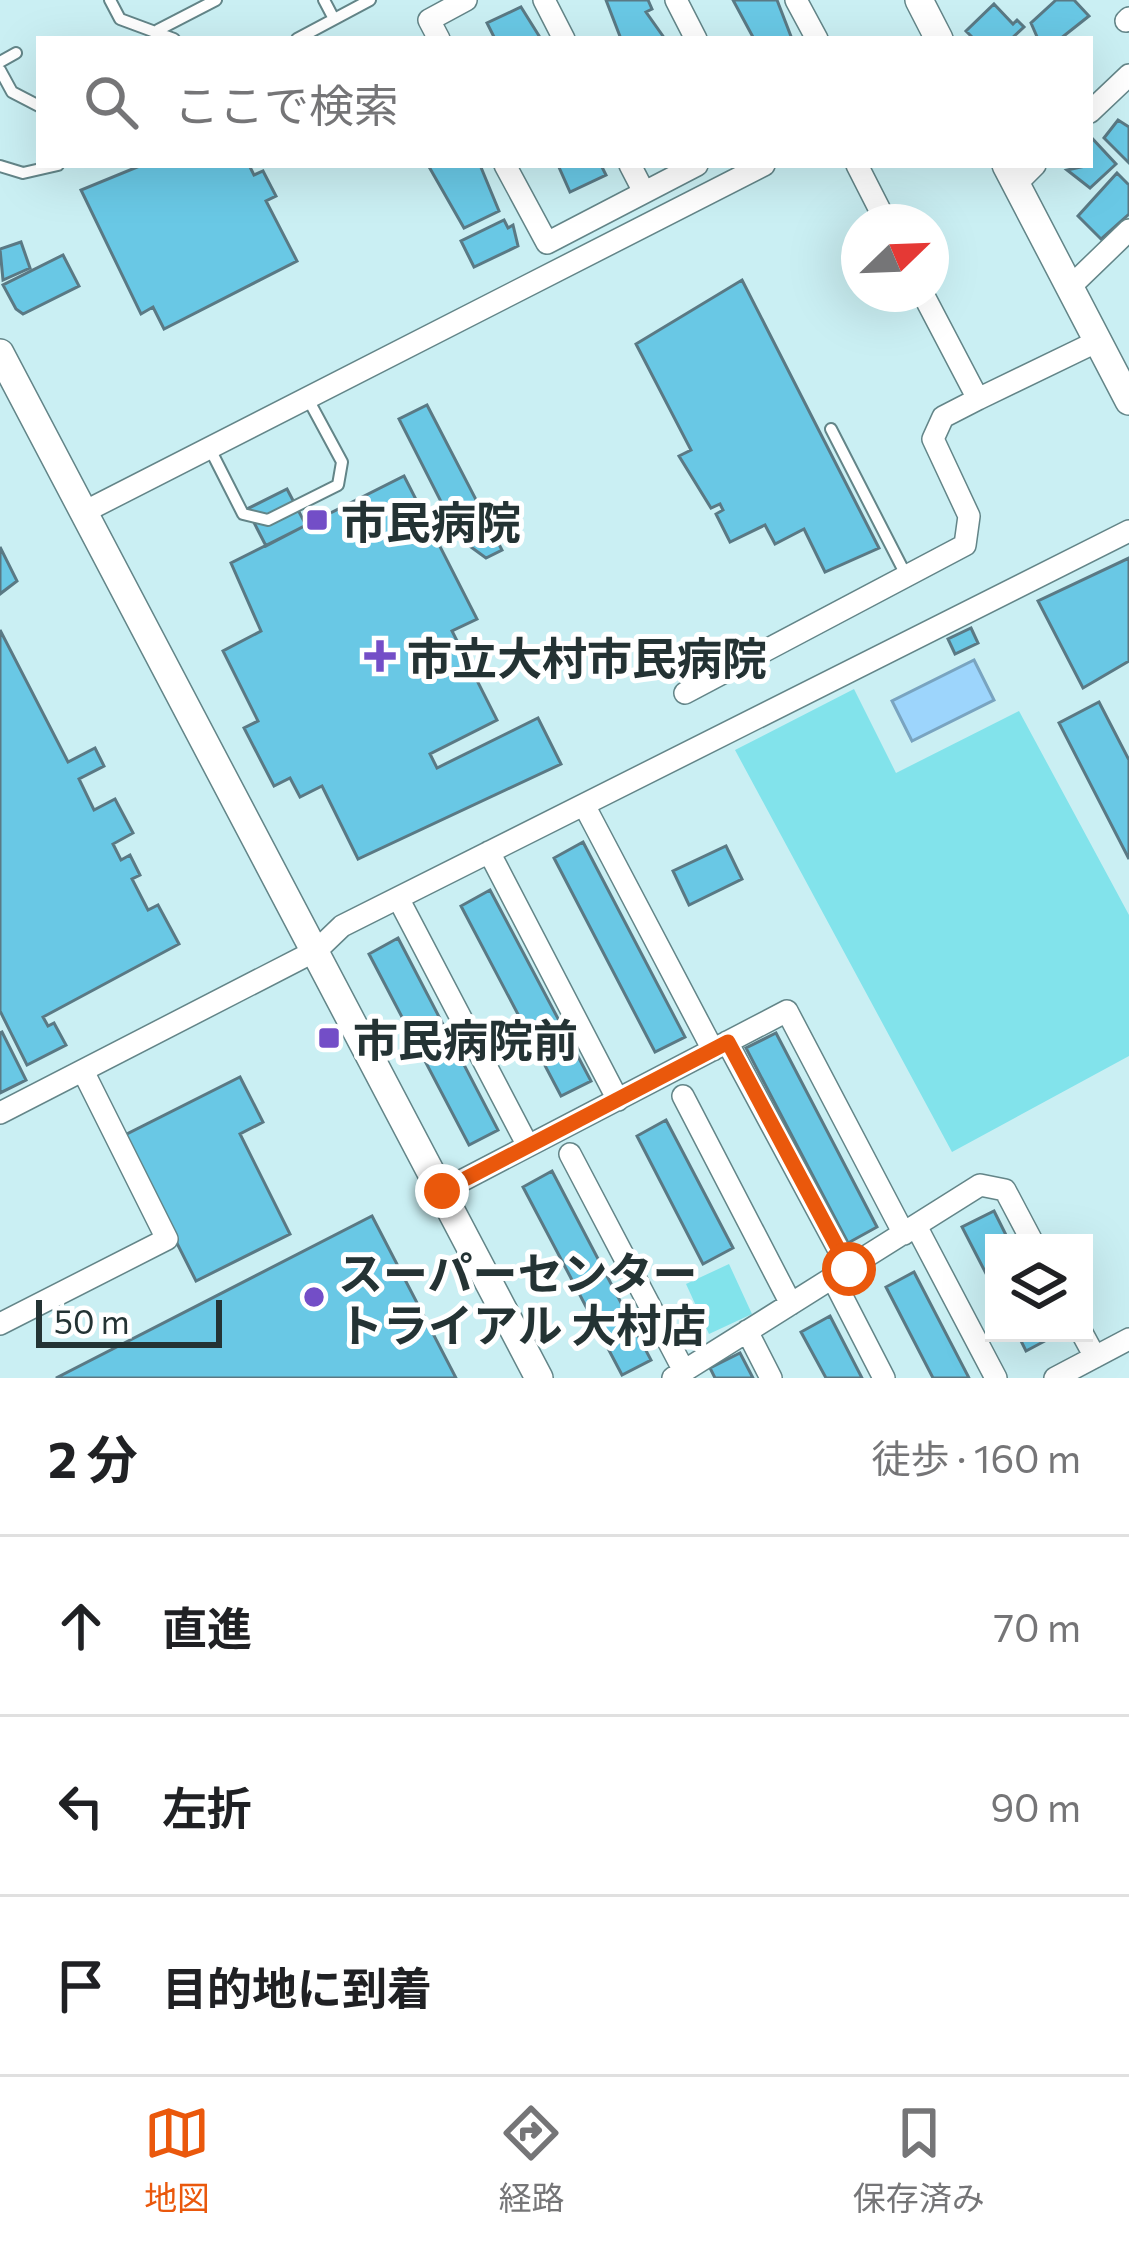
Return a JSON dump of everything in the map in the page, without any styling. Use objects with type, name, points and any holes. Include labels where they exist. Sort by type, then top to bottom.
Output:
[{"type":"street","points":[[437,36],[429,20],[466,0]]},
{"type":"street","points":[[544,0],[562,36]]},
{"type":"street","points":[[676,0],[694,36]]},
{"type":"street","points":[[796,0],[815,36]]},
{"type":"street","points":[[1093,109],[1129,75]]},
{"type":"street","points":[[508,168],[547,243],[691,168]]},
{"type":"street","points":[[632,168],[644,192]]},
{"type":"street","points":[[84,512],[758,168]]},
{"type":"street","points":[[859,168],[877,204]]},
{"type":"street","points":[[1019,171],[1070,287],[1126,388]]},
{"type":"street","points":[[1070,287],[1129,230]]},
{"type":"street","points":[[932,312],[978,400]]},
{"type":"street","points":[[685,693],[965,545],[969,516],[933,439],[943,417],[1098,341]]},
{"type":"street","points":[[0,352],[539,1378]]},
{"type":"street","points":[[0,1113],[317,950],[342,926],[1129,531]]},
{"type":"street","points":[[584,805],[841,1274],[884,1378]]},
{"type":"street","points":[[489,853],[618,1100]]},
{"type":"street","points":[[398,898],[528,1146]]},
{"type":"street","points":[[442,1191],[788,1011],[996,1378]]},
{"type":"street","points":[[0,1324],[167,1239],[83,1071]]},
{"type":"street","points":[[682,1096],[791,1304]]},
{"type":"street","points":[[570,1154],[678,1375],[980,1185],[1005,1190],[1028,1234]]},
{"type":"street","points":[[747,1331],[770,1378]]},
{"type":"street","points":[[1055,1378],[1129,1339]]},
{"type":"street","points":[[1087,1342],[1095,1357]]},
{"type":"lane","points":[[110,0],[120,19],[169,36]]},
{"type":"lane","points":[[158,29],[216,0]]},
{"type":"lane","points":[[324,0],[334,19]]},
{"type":"lane","points":[[303,36],[369,0]]},
{"type":"lane","points":[[16,53],[0,66],[12,92],[36,104]]},
{"type":"lane","points":[[0,166],[23,172],[43,168]]},
{"type":"lane","points":[[209,447],[244,514],[268,520],[338,485],[342,462],[306,396]]},
{"type":"lane","points":[[831,429],[907,576]]},
{"type":"shaded area","points":[[974,660],[994,700],[912,741],[892,701]]},
{"type":"shaded area","points":[[854,689],[896,773],[1019,711],[1129,915],[1129,1056],[952,1152],[735,750]]},
{"type":"shaded area","points":[[729,1264],[752,1314],[709,1334],[686,1284]]},
{"type":"building","points":[[606,0],[648,0],[652,9],[646,12],[663,36],[620,36]]},
{"type":"building","points":[[733,0],[777,0],[791,36],[752,36]]},
{"type":"building","points":[[1056,0],[1074,0],[1089,16],[1064,36],[1037,36],[1031,23]]},
{"type":"building","points":[[994,4],[1013,24],[1017,20],[1024,27],[1014,36],[971,36],[966,31]]},
{"type":"building","points":[[521,7],[539,36],[494,36],[487,23]]},
{"type":"building","points":[[1118,120],[1129,127],[1129,163],[1104,138]]},
{"type":"building","points":[[1093,139],[1116,164],[1090,188],[1067,170],[1093,168]]},
{"type":"building","points":[[135,168],[250,168],[254,175],[263,171],[276,196],[266,201],[297,261],[164,329],[153,307],[141,314],[81,190]]},
{"type":"building","points":[[430,168],[481,168],[499,211],[464,228]]},
{"type":"building","points":[[559,168],[602,168],[606,175],[570,192]]},
{"type":"building","points":[[1117,173],[1129,185],[1129,214],[1101,239],[1078,216]]},
{"type":"building","points":[[504,220],[508,228],[513,225],[518,246],[474,267],[461,241]]},
{"type":"building","points":[[21,242],[30,268],[3,280],[0,249]]},
{"type":"building","points":[[63,255],[79,286],[23,314],[16,309],[3,285]]},
{"type":"building","points":[[742,280],[879,548],[825,572],[804,529],[775,544],[765,525],[730,542],[716,514],[723,510],[720,504],[711,508],[679,456],[691,450],[636,344]]},
{"type":"building","points":[[427,405],[502,550],[486,558],[460,539],[399,419]]},
{"type":"building","points":[[404,476],[477,619],[452,631],[497,720],[430,754],[437,768],[538,718],[561,764],[358,859],[322,786],[300,797],[290,778],[274,786],[244,728],[258,721],[223,651],[261,631],[231,563]]},
{"type":"building","points":[[287,489],[306,525],[266,546],[247,509]]},
{"type":"building","points":[[0,547],[17,581],[0,594]]},
{"type":"building","points":[[1129,558],[1129,661],[1083,688],[1038,601]]},
{"type":"building","points":[[971,628],[978,643],[955,654],[948,639]]},
{"type":"building","points":[[0,630],[68,762],[95,748],[104,766],[79,779],[94,810],[115,799],[133,833],[113,844],[121,860],[130,855],[140,875],[132,879],[148,910],[158,905],[179,944],[43,1017],[48,1026],[54,1023],[66,1045],[27,1065],[0,1011]]},
{"type":"building","points":[[1099,702],[1129,760],[1129,859],[1059,723]]},
{"type":"building","points":[[583,842],[685,1037],[655,1052],[554,858]]},
{"type":"building","points":[[726,846],[742,879],[689,905],[673,871]]},
{"type":"building","points":[[490,890],[591,1081],[561,1096],[461,906]]},
{"type":"building","points":[[398,938],[498,1130],[469,1145],[369,954]]},
{"type":"building","points":[[0,1033],[26,1080],[0,1093]]},
{"type":"building","points":[[776,1033],[877,1227],[848,1243],[746,1048]]},
{"type":"building","points":[[240,1077],[263,1122],[240,1134],[290,1234],[196,1281],[123,1136]]},
{"type":"building","points":[[666,1120],[733,1248],[703,1264],[637,1136]]},
{"type":"building","points":[[552,1171],[651,1360],[622,1375],[523,1187]]},
{"type":"building","points":[[994,1211],[1006,1234],[985,1234],[985,1272],[962,1227]]},
{"type":"building","name":"スーパーセンター トライアル 大村店","points":[[372,1216],[456,1378],[56,1378]]},
{"type":"building","points":[[914,1272],[969,1378],[933,1378],[886,1287]]},
{"type":"building","points":[[830,1316],[862,1378],[826,1378],[801,1332]]},
{"type":"building","points":[[1022,1342],[1043,1342],[1026,1351]]},
{"type":"building","points":[[740,1353],[753,1378],[715,1378],[710,1368]]},
{"type":"place","name":"市民病院","points":[[317,520]]},
{"type":"place","name":"市立大村市民病院","points":[[380,656]]},
{"type":"place","name":"市民病院前","points":[[329,1038]]},
{"type":"place","name":"スーパーセンター トライアル 大村店","points":[[314,1297]]},
{"type":"route","points":[[442,1191],[728,1042],[849,1269]]}]
